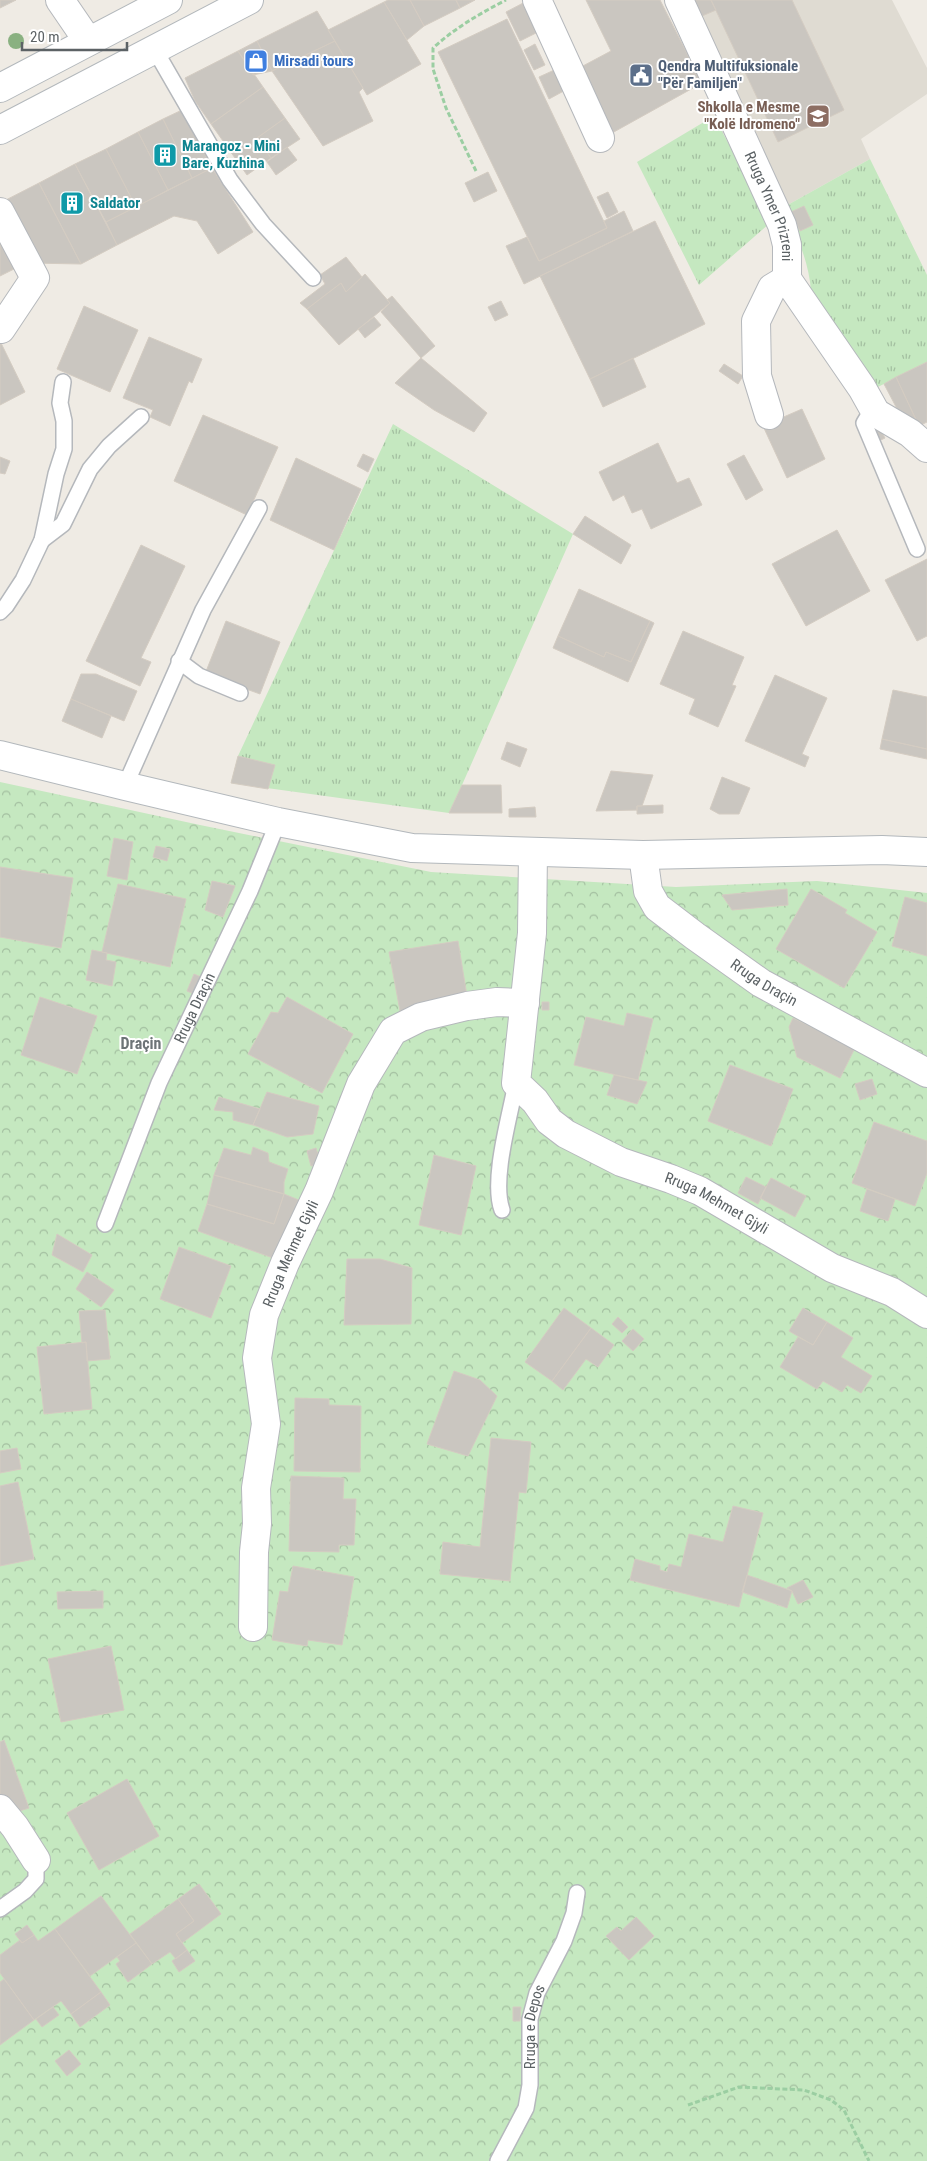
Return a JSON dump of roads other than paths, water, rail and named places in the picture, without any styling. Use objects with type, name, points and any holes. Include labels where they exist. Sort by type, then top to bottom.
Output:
[{"type":"street","points":[[60,0],[88,42]]},
{"type":"street","points":[[0,88],[168,0]]},
{"type":"street","points":[[0,130],[250,0]]},
{"type":"street","points":[[537,0],[600,138]]},
{"type":"street","name":"Rruga Ymer Prizreni","points":[[679,0],[782,225],[787,245],[787,279],[862,388],[876,413],[925,444]]},
{"type":"street","points":[[0,212],[35,278],[1,329]]},
{"type":"street","name":"Rruga Ymer Prizreni","points":[[769,414],[757,376],[756,321],[772,288],[787,279]]},
{"type":"street","points":[[0,755],[278,822],[412,848],[643,855],[882,850],[927,852]]},
{"type":"street","points":[[516,1083],[532,933],[533,852]]},
{"type":"street","name":"Rruga Draçin","points":[[643,855],[648,891],[657,907],[761,983],[927,1073]]},
{"type":"street","name":"Rruga Mehmet Gjyli","points":[[253,1627],[254,1552],[257,1524],[256,1488],[266,1424],[257,1358],[264,1315],[285,1263],[319,1191],[361,1084],[393,1031],[421,1018],[467,1006],[497,1002],[525,1003]]},
{"type":"street","name":"Rruga Mehmet Gjyli","points":[[516,1083],[535,1101],[549,1121],[586,1145],[621,1162],[700,1191],[832,1268],[892,1292],[927,1314]]},
{"type":"street","points":[[0,1809],[16,1827],[36,1860]]},
{"type":"lane","points":[[155,50],[230,180],[263,224],[313,278]]},
{"type":"lane","points":[[0,612],[23,580],[42,540],[56,474],[64,449],[64,421],[60,404],[63,382]]},
{"type":"lane","points":[[872,408],[864,423],[917,549]]},
{"type":"lane","points":[[42,540],[63,524],[90,469],[109,446],[141,418]]},
{"type":"lane","points":[[125,786],[203,610],[259,508]]},
{"type":"lane","points":[[179,661],[199,676],[240,693]]},
{"type":"lane","name":"Rruga Draçin","points":[[105,1224],[159,1083],[250,891],[278,822]]},
{"type":"lane","points":[[502,1210],[498,1199],[498,1180],[516,1083]]},
{"type":"lane","points":[[0,1909],[26,1891],[36,1879],[36,1860]]},
{"type":"lane","name":"Rruga e Depos","points":[[498,2161],[526,2108],[530,2085],[530,2019],[537,1993],[564,1940],[574,1913],[577,1893]]},
{"type":"place","name":"Mirsadi tours","points":[[256,61]]},
{"type":"place","name":"Qendra Multifuksionale \"Për Familjen\"","points":[[641,75]]},
{"type":"place","name":"Shkolla e Mesme \"Kolë Idromeno\"","points":[[818,116]]},
{"type":"place","name":"Marangoz - Mini Bare, Kuzhina","points":[[165,155]]},
{"type":"place","name":"Saldator","points":[[72,203]]},
{"type":"district","name":"Draçin","points":[[141,1043]]}]
